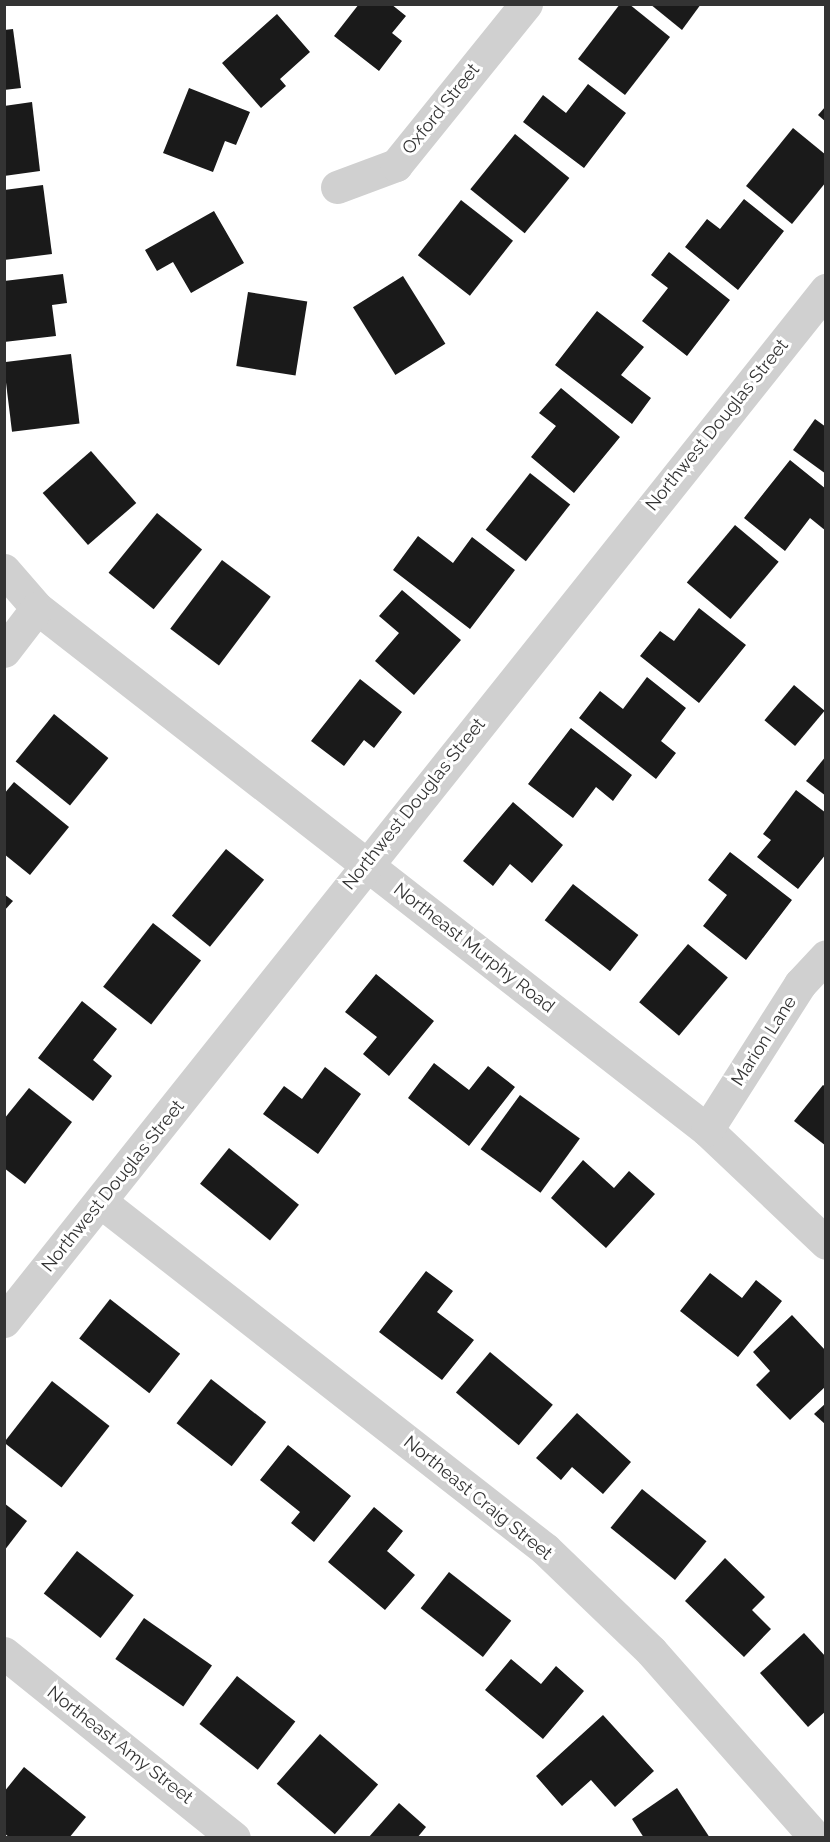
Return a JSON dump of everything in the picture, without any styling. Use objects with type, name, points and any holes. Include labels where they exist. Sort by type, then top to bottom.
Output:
[{"type":"street","name":"Oxford Street","points":[[337,187],[396,165],[526,4]]},
{"type":"street","name":"Northwest Douglas Street","points":[[4,1321],[825,290]]},
{"type":"street","name":"Northeast Murphy Road","points":[[4,570],[37,608],[707,1130],[825,1243]]},
{"type":"street","points":[[4,651],[37,608]]},
{"type":"street","name":"Marion Lane","points":[[707,1130],[800,984],[825,956]]},
{"type":"street","name":"Northeast Craig Street","points":[[101,1202],[545,1550],[651,1651],[816,1838]]},
{"type":"street","name":"Northeast Amy Street","points":[[4,1653],[234,1838]]},
{"type":"building","points":[[359,4],[391,4],[406,16],[392,33],[402,41],[379,71],[334,36]]},
{"type":"building","points":[[620,4],[629,4],[670,37],[625,95],[578,59]]},
{"type":"building","points":[[650,4],[701,4],[682,30]]},
{"type":"building","points":[[277,14],[310,52],[280,79],[286,86],[261,108],[222,63]]},
{"type":"building","points":[[13,29],[21,88],[4,90],[4,30]]},
{"type":"building","points":[[588,84],[626,113],[584,168],[523,122],[543,95],[566,113]]},
{"type":"building","points":[[189,88],[250,112],[236,145],[225,141],[213,172],[163,153]]},
{"type":"building","points":[[32,102],[40,171],[4,176],[4,106]]},
{"type":"building","points":[[826,106],[826,122],[818,115]]},
{"type":"building","points":[[793,128],[826,155],[826,182],[792,224],[746,186]]},
{"type":"building","points":[[515,134],[569,178],[525,233],[470,189]]},
{"type":"building","points":[[43,185],[52,254],[4,260],[4,190]]},
{"type":"building","points":[[744,199],[784,231],[738,290],[685,247],[707,219],[720,229]]},
{"type":"building","points":[[461,200],[513,241],[470,296],[418,255]]},
{"type":"building","points":[[214,211],[244,263],[191,293],[173,262],[157,271],[145,250]]},
{"type":"building","points":[[669,252],[730,300],[687,356],[642,321],[668,288],[651,275]]},
{"type":"building","points":[[63,274],[67,303],[52,305],[56,336],[4,342],[4,281]]},
{"type":"building","points":[[403,276],[445,344],[395,375],[353,307]]},
{"type":"building","points":[[248,292],[307,301],[296,375],[236,366]]},
{"type":"building","points":[[597,311],[644,347],[621,375],[651,398],[632,424],[555,365]]},
{"type":"building","points":[[71,354],[80,423],[12,432],[4,362]]},
{"type":"building","points":[[561,388],[620,437],[574,493],[531,457],[556,426],[539,413]]},
{"type":"building","points":[[815,419],[826,427],[826,474],[793,450]]},
{"type":"building","points":[[91,451],[136,503],[88,545],[43,493]]},
{"type":"building","points":[[790,460],[826,489],[826,531],[810,518],[785,551],[744,518]]},
{"type":"building","points":[[530,473],[570,504],[526,561],[486,530]]},
{"type":"building","points":[[157,513],[202,550],[154,609],[109,573]]},
{"type":"building","points":[[735,525],[779,562],[730,619],[687,582]]},
{"type":"building","points":[[418,536],[453,563],[472,537],[515,570],[470,629],[393,570]]},
{"type":"building","points":[[222,560],[271,597],[219,665],[170,629]]},
{"type":"building","points":[[402,590],[461,640],[414,695],[375,661],[399,633],[379,616]]},
{"type":"building","points":[[699,608],[746,645],[699,703],[640,656],[660,631],[674,641]]},
{"type":"building","points":[[647,677],[686,708],[661,741],[676,753],[656,779],[579,718],[600,691],[623,709]]},
{"type":"building","points":[[360,679],[402,712],[374,748],[364,740],[344,766],[311,741]]},
{"type":"building","points":[[794,685],[825,711],[795,746],[764,720]]},
{"type":"building","points":[[54,714],[108,758],[70,805],[16,761]]},
{"type":"building","points":[[571,728],[632,775],[613,801],[596,787],[573,818],[528,784]]},
{"type":"building","points":[[826,756],[826,796],[806,781]]},
{"type":"building","points":[[14,782],[69,827],[30,875],[4,854],[4,794]]},
{"type":"building","points":[[796,790],[826,813],[826,854],[798,889],[757,857],[771,840],[763,834]]},
{"type":"building","points":[[513,802],[563,845],[532,883],[510,864],[493,886],[463,861]]},
{"type":"building","points":[[226,849],[264,880],[210,947],[172,916]]},
{"type":"building","points":[[730,852],[792,900],[746,960],[703,926],[727,895],[708,880]]},
{"type":"building","points":[[573,884],[638,935],[610,971],[545,920]]},
{"type":"building","points":[[4,894],[13,901],[4,911]]},
{"type":"building","points":[[153,923],[201,961],[151,1024],[103,987]]},
{"type":"building","points":[[688,944],[728,977],[679,1036],[639,1002]]},
{"type":"building","points":[[376,974],[434,1021],[389,1076],[363,1054],[377,1037],[345,1012]]},
{"type":"building","points":[[82,1001],[117,1029],[93,1060],[112,1076],[93,1101],[38,1058]]},
{"type":"building","points":[[434,1063],[469,1090],[488,1066],[515,1087],[469,1146],[408,1098]]},
{"type":"building","points":[[325,1067],[361,1094],[318,1154],[263,1114],[284,1086],[302,1099]]},
{"type":"building","points":[[823,1085],[826,1087],[826,1146],[794,1121]]},
{"type":"building","points":[[29,1088],[72,1122],[25,1184],[4,1168],[4,1119]]},
{"type":"building","points":[[520,1095],[580,1138],[540,1193],[481,1149]]},
{"type":"building","points":[[229,1148],[299,1205],[270,1240],[200,1184]]},
{"type":"building","points":[[583,1160],[614,1188],[629,1171],[655,1194],[606,1248],[551,1198]]},
{"type":"building","points":[[426,1271],[453,1291],[437,1312],[474,1340],[442,1380],[379,1332]]},
{"type":"building","points":[[710,1273],[742,1298],[756,1280],[782,1301],[738,1357],[680,1311]]},
{"type":"building","points":[[110,1299],[180,1354],[149,1393],[79,1338]]},
{"type":"building","points":[[792,1315],[826,1351],[826,1386],[790,1420],[756,1385],[770,1371],[753,1352]]},
{"type":"building","points":[[490,1352],[553,1405],[519,1445],[456,1393]]},
{"type":"building","points":[[211,1379],[266,1422],[232,1466],[177,1423]]},
{"type":"building","points":[[52,1381],[110,1426],[62,1487],[4,1442]]},
{"type":"building","points":[[826,1403],[826,1425],[814,1414]]},
{"type":"building","points":[[577,1413],[631,1462],[603,1494],[572,1467],[561,1480],[536,1458]]},
{"type":"building","points":[[288,1445],[351,1496],[314,1542],[291,1523],[300,1512],[260,1480]]},
{"type":"building","points":[[642,1489],[707,1541],[675,1580],[611,1528]]},
{"type":"building","points":[[4,1503],[27,1521],[4,1551]]},
{"type":"building","points":[[374,1507],[403,1531],[387,1551],[415,1575],[385,1610],[328,1562]]},
{"type":"building","points":[[77,1551],[134,1595],[100,1638],[44,1594]]},
{"type":"building","points":[[725,1558],[765,1597],[752,1610],[771,1629],[744,1657],[685,1601]]},
{"type":"building","points":[[449,1572],[511,1621],[483,1657],[421,1608]]},
{"type":"building","points":[[144,1618],[212,1666],[183,1707],[115,1659]]},
{"type":"building","points":[[804,1633],[826,1657],[826,1711],[808,1727],[760,1673]]},
{"type":"building","points":[[511,1659],[541,1684],[556,1666],[584,1691],[543,1739],[485,1690]]},
{"type":"building","points":[[237,1676],[295,1722],[258,1770],[199,1724]]},
{"type":"building","points":[[603,1715],[654,1771],[615,1807],[591,1780],[562,1806],[536,1776]]},
{"type":"building","points":[[320,1734],[378,1785],[335,1834],[277,1784]]},
{"type":"building","points":[[24,1767],[86,1817],[69,1838],[10,1838],[4,1833],[4,1792]]},
{"type":"building","points":[[677,1788],[710,1838],[644,1838],[632,1819]]},
{"type":"building","points":[[399,1803],[426,1827],[417,1838],[368,1838]]}]
